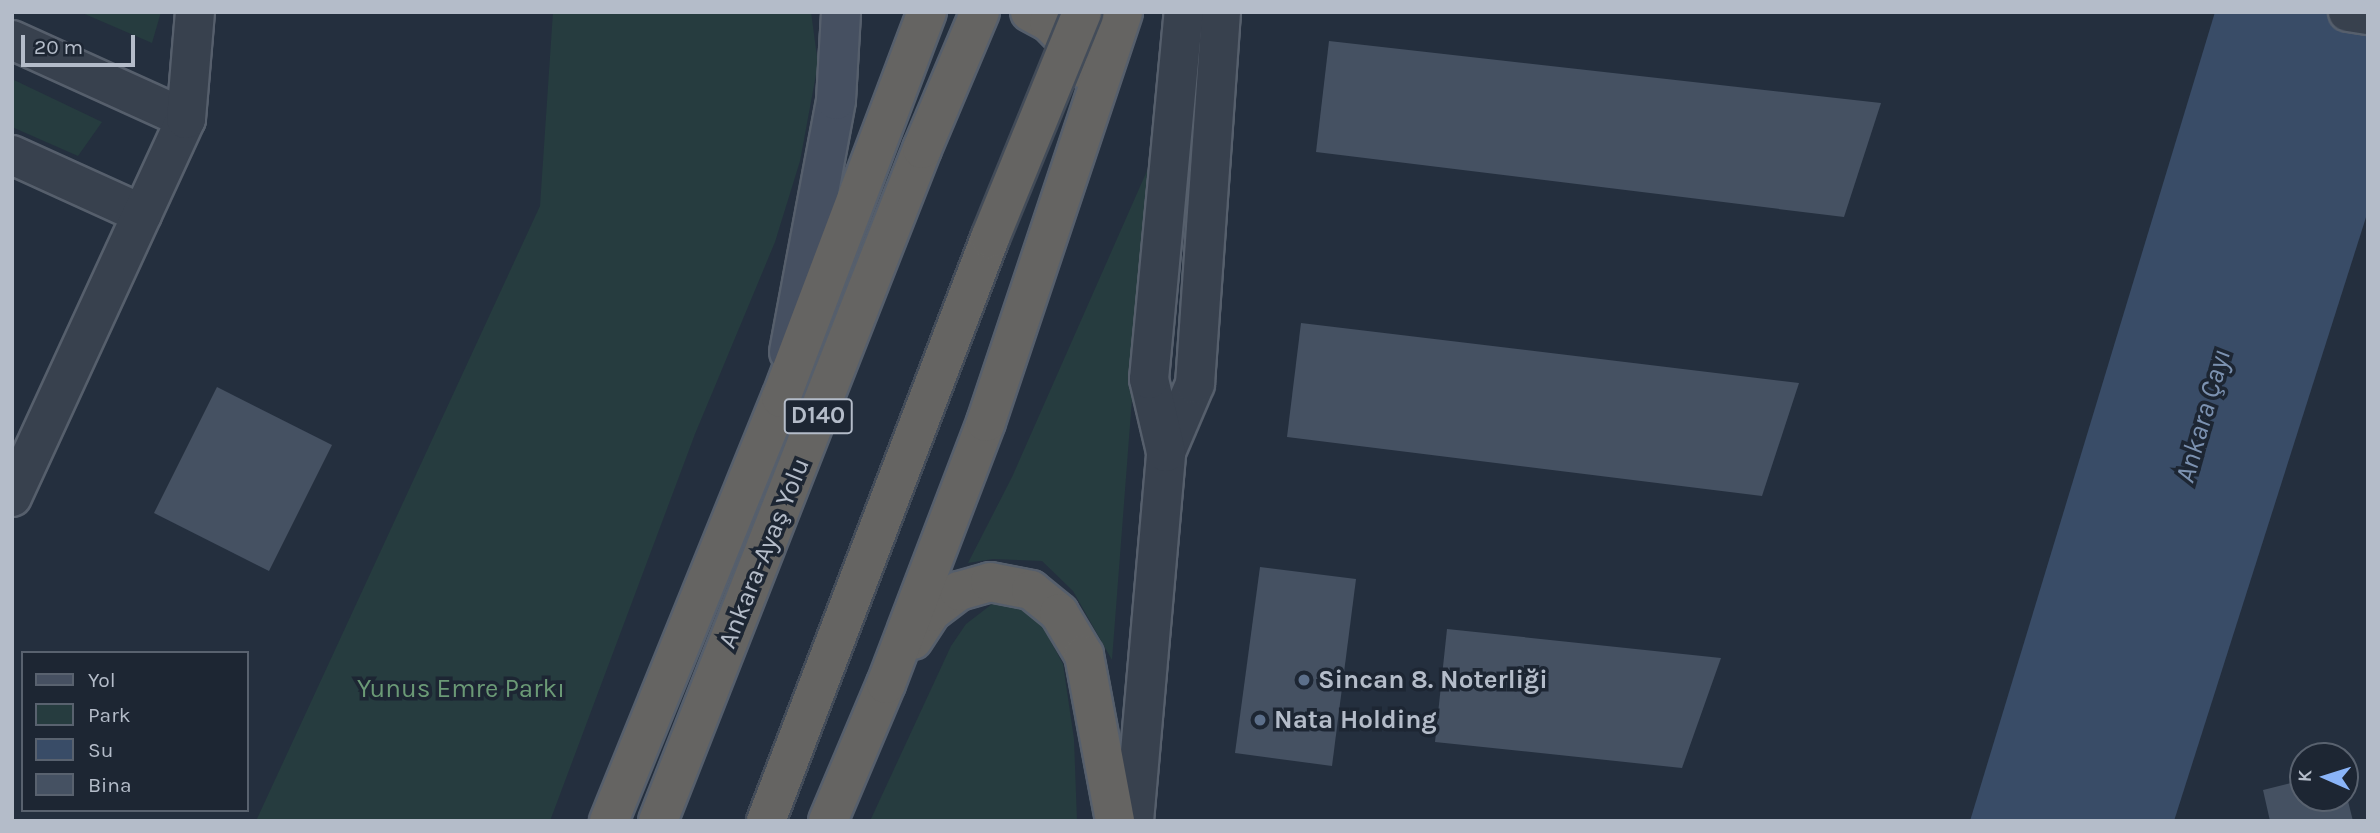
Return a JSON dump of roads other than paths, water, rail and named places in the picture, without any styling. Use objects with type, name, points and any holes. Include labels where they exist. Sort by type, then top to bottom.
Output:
[{"type":"highway","points":[[609,821],[781,398],[927,12]]},
{"type":"highway","points":[[901,82],[940,29],[960,14],[970,12]]},
{"type":"highway","name":"Ankara-Ayaş Yolu","points":[[657,821],[922,149],[981,12]]},
{"type":"highway","points":[[1030,12],[1049,22],[1081,55],[1087,81],[1082,137]]},
{"type":"highway","points":[[766,821],[1082,12]]},
{"type":"highway","points":[[828,821],[886,684],[986,422],[1123,12]]},
{"type":"highway","points":[[886,684],[931,612],[959,591],[990,582],[1031,590],[1059,613],[1084,655],[1115,821]]},
{"type":"main road","points":[[781,398],[836,100],[841,12]]},
{"type":"street","points":[[12,497],[186,119],[195,12]]},
{"type":"street","points":[[1135,821],[1166,452],[1149,379],[1184,12]]},
{"type":"street","points":[[1166,452],[1195,384],[1222,12]]},
{"type":"street","points":[[2348,12],[2368,15]]},
{"type":"street","points":[[12,40],[186,119]]},
{"type":"street","points":[[12,155],[142,214]]},
{"type":"water","name":"Ankara Çayı","points":[[2215,12],[2368,12],[2368,211],[2174,821],[1970,821]]},
{"type":"place","name":"Sincan 8. Noterliği","points":[[1304,680]]},
{"type":"place","name":"Nata Holding","points":[[1260,720]]},
{"type":"park label","name":"Yunus Emre Parkı","points":[[461,689]]}]
